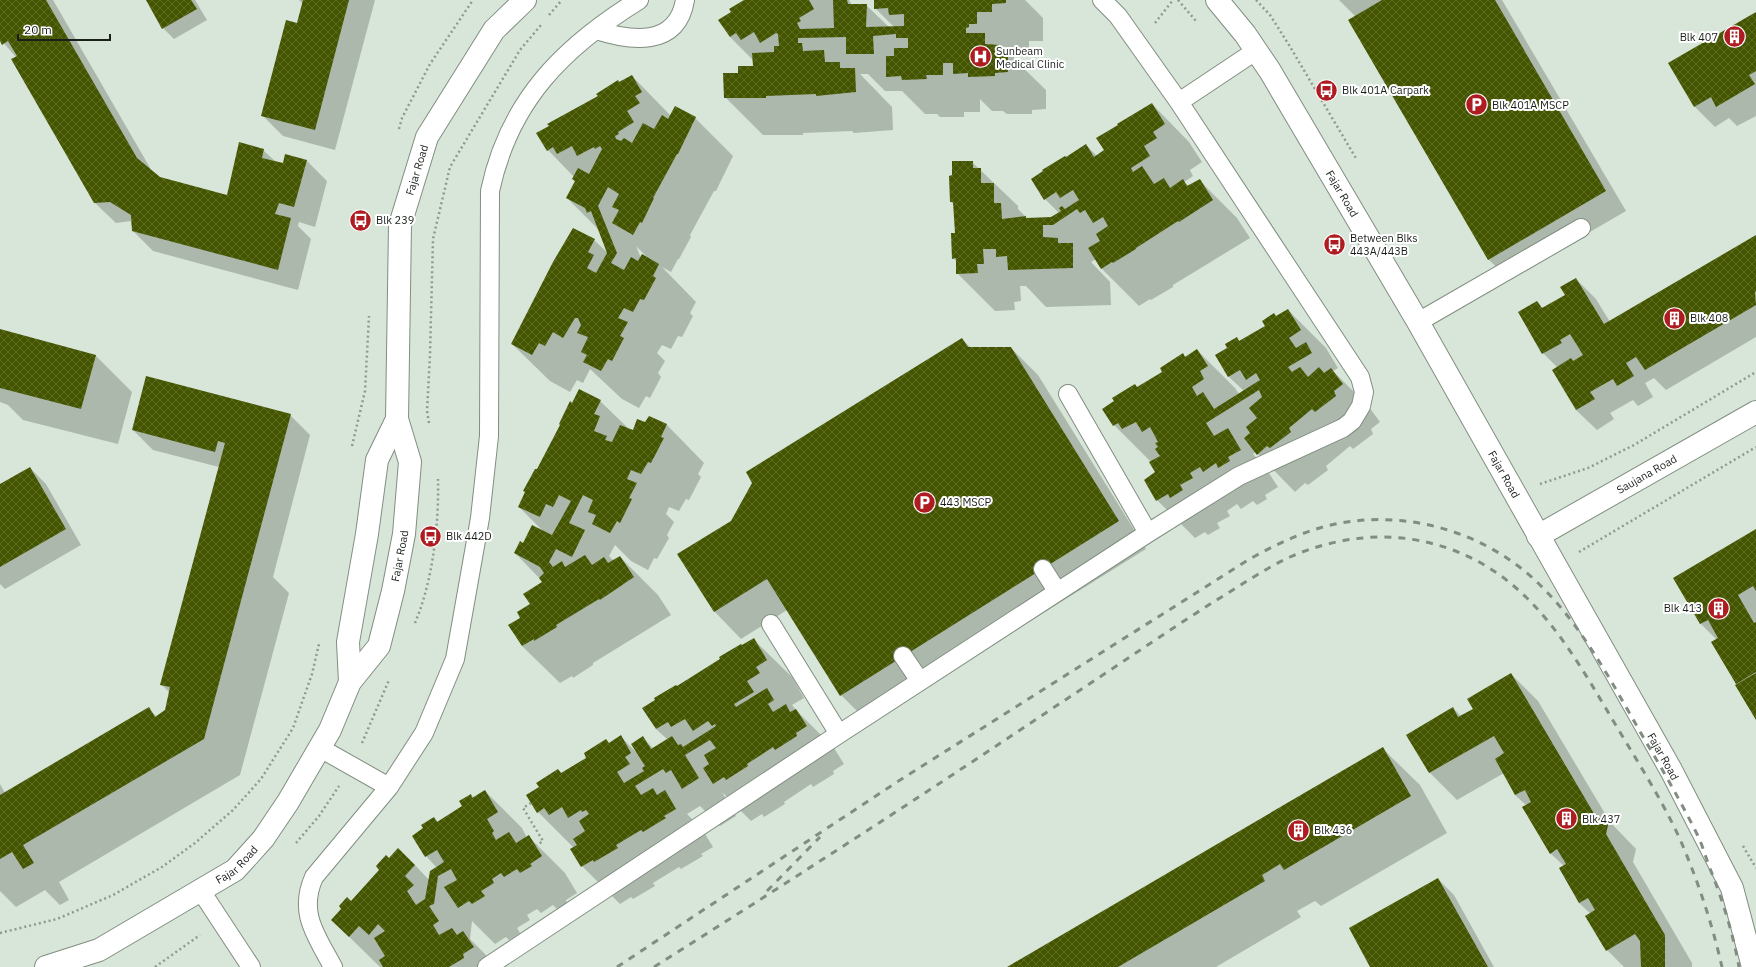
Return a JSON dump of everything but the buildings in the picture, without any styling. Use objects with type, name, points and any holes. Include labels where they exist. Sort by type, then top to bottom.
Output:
[{"type":"street","name":"Fajar Road","points":[[46,967],[99,950],[235,870],[263,839],[288,802],[330,730],[350,682],[379,646],[393,591],[404,534],[410,462],[397,419],[400,225],[427,138],[494,30],[525,0]]},
{"type":"street","name":"Fajar Road","points":[[1217,0],[1246,34],[1257,50],[1418,322],[1671,770],[1732,888],[1753,967]]},
{"type":"street","name":"Saujana Road","points":[[1538,536],[1756,412]]},
{"type":"street","name":"Fajar Road","points":[[350,682],[348,642],[367,534],[377,460],[397,419]]},
{"type":"lane","points":[[333,967],[310,925],[307,912],[309,888],[314,877],[389,787],[424,733],[454,659],[480,518],[490,417],[490,191],[494,176],[503,148],[531,94],[543,78],[572,49],[639,0]]},
{"type":"lane","points":[[596,30],[628,38],[649,38],[664,32],[678,21],[685,0]]},
{"type":"lane","points":[[487,967],[1148,532],[1239,476],[1343,428],[1357,414],[1364,392],[1360,377],[1178,102],[1118,16],[1102,0]]},
{"type":"lane","points":[[1178,102],[1257,50]]},
{"type":"lane","points":[[1418,322],[1582,228]]},
{"type":"lane","points":[[1068,394],[1148,532]]},
{"type":"lane","points":[[1042,569],[1057,591]]},
{"type":"lane","points":[[771,624],[839,734]]},
{"type":"lane","points":[[904,656],[920,681]]},
{"type":"lane","points":[[320,748],[389,787]]},
{"type":"lane","points":[[201,891],[251,967]]},
{"type":"path","points":[[398,133],[402,118],[430,64],[473,0]]},
{"type":"path","points":[[351,450],[365,391],[369,310]]},
{"type":"path","points":[[1539,484],[1588,468],[1634,445],[1756,372]]},
{"type":"path","points":[[1582,558],[1579,552],[1756,447]]},
{"type":"path","points":[[0,933],[57,919],[113,895],[162,867],[195,843],[233,810],[261,779],[293,728],[312,674],[321,639]]},
{"type":"path","points":[[531,803],[523,808],[543,841],[537,845]]},
{"type":"path","points":[[1740,841],[1756,868]]},
{"type":"railway","points":[[617,967],[897,782],[1248,560],[1286,540],[1306,532],[1327,526],[1355,521],[1384,520],[1413,522],[1441,528],[1469,538],[1494,550],[1518,566],[1540,585],[1570,619],[1608,676],[1697,834],[1723,903],[1734,941],[1739,967]]},
{"type":"railway","points":[[654,967],[857,837],[1176,626],[1261,572],[1304,551],[1348,540],[1379,537],[1410,539],[1446,548],[1478,561],[1505,579],[1529,600],[1551,625],[1590,681],[1663,805],[1679,837],[1698,885],[1714,934],[1722,967]]},
{"type":"railway","points":[[767,891],[820,837]]},
{"type":"place","name":"Blk 407","points":[[1734,37]]},
{"type":"place","name":"Sunbeam Medical Clinic","points":[[981,57]]},
{"type":"place","name":"Blk 401A Carpark","points":[[1326,90]]},
{"type":"place","name":"Blk 401A MSCP","points":[[1477,105]]},
{"type":"place","name":"Blk 239","points":[[360,220]]},
{"type":"place","name":"Between Blks 443A/443B","points":[[1335,244]]},
{"type":"place","name":"Blk 408","points":[[1674,318]]},
{"type":"place","name":"443 MSCP","points":[[924,502]]},
{"type":"place","name":"Blk 442D","points":[[431,536]]},
{"type":"place","name":"Blk 413","points":[[1718,608]]},
{"type":"place","name":"Blk 437","points":[[1566,819]]},
{"type":"place","name":"Blk 436","points":[[1298,830]]}]
